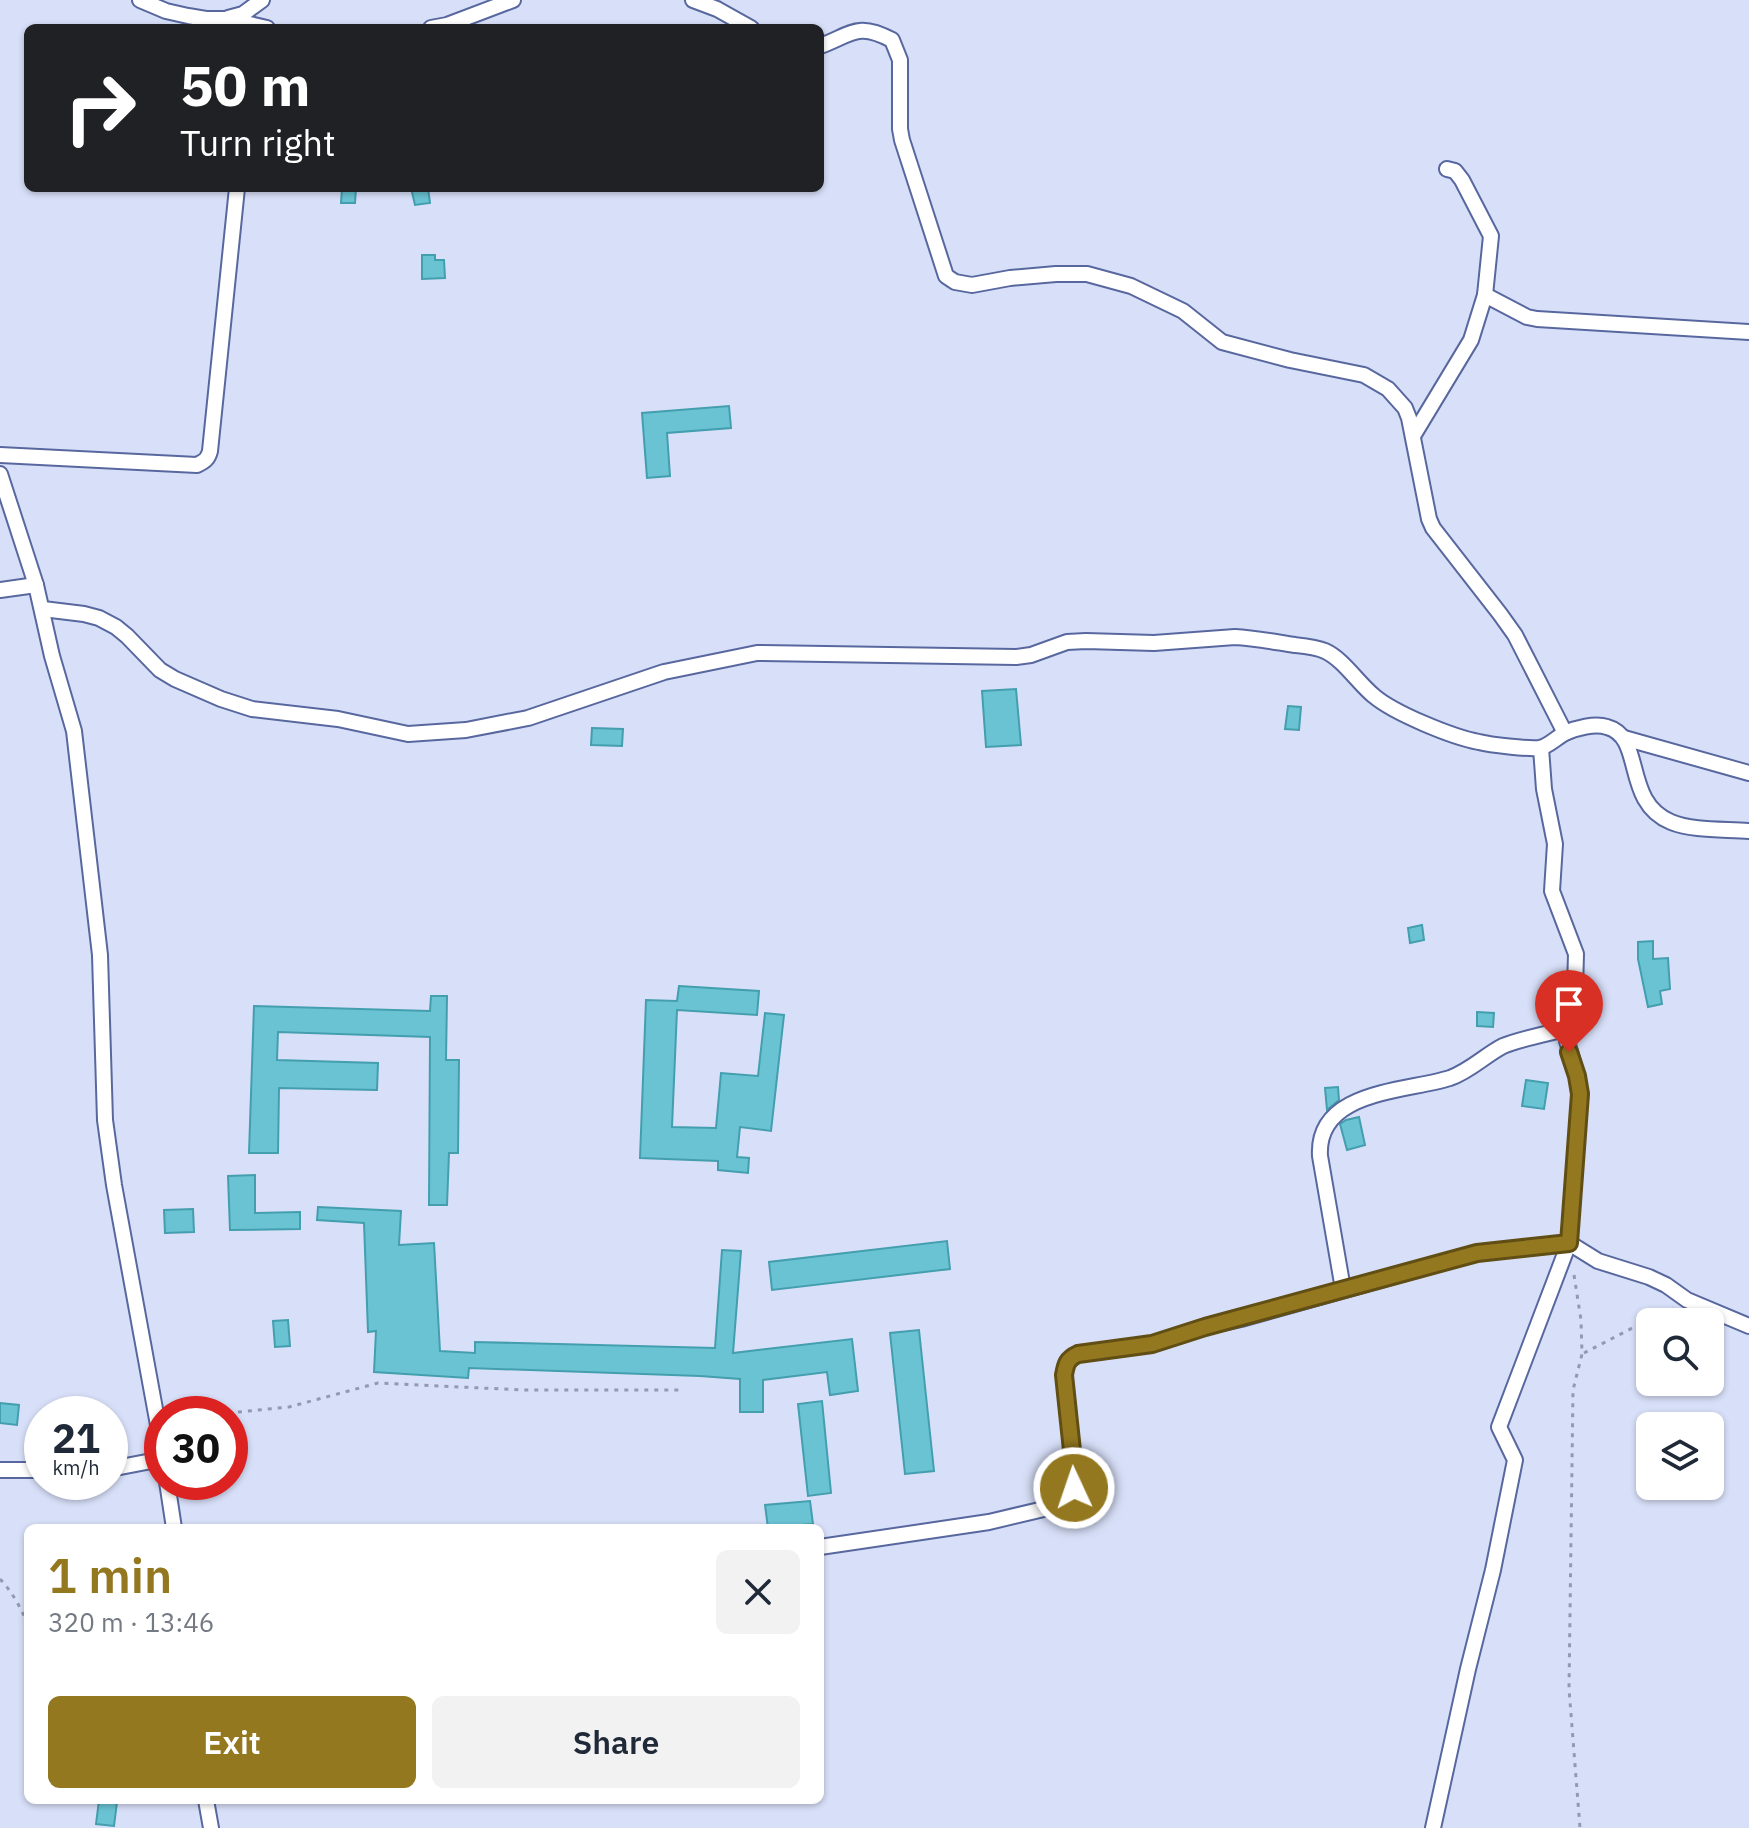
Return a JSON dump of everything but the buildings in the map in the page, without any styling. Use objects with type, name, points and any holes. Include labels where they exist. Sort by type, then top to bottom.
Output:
[{"type":"street","points":[[140,0],[188,16],[249,24]]},
{"type":"street","points":[[227,19],[243,14],[262,0]]},
{"type":"street","points":[[450,24],[513,0]]},
{"type":"street","points":[[693,0],[721,5],[746,24]]},
{"type":"street","points":[[824,44],[855,30],[881,34],[892,40],[900,60],[902,140],[949,280],[972,285],[1010,278],[1087,274],[1131,286],[1183,311],[1222,342],[1364,375],[1388,389],[1405,408],[1433,528],[1515,635],[1565,733]]},
{"type":"street","points":[[1413,436],[1471,340],[1485,295],[1490,231],[1462,180],[1455,171],[1447,169]]},
{"type":"street","points":[[0,455],[197,465],[208,457],[237,192]]},
{"type":"street","points":[[1485,295],[1537,319],[1749,332]]},
{"type":"street","points":[[0,474],[43,609],[52,656],[74,731],[100,955],[107,1133],[153,1396]]},
{"type":"street","points":[[0,590],[36,585]]},
{"type":"street","points":[[43,609],[99,618],[127,636],[160,670],[228,701],[252,709],[338,719],[408,734],[466,730],[528,718],[664,672],[757,653],[1016,657],[1067,642],[1154,643],[1235,637],[1326,651],[1373,696],[1388,706],[1464,739],[1541,748],[1565,733],[1596,725],[1607,727],[1624,738],[1641,794],[1649,807],[1660,816],[1687,826],[1749,831]]},
{"type":"street","points":[[1624,738],[1749,773]]},
{"type":"street","points":[[1433,1828],[1493,1570],[1515,1460],[1499,1427],[1569,1243],[1580,1094],[1567,1047],[1576,954],[1552,891],[1555,844],[1544,789],[1541,748]]},
{"type":"street","points":[[1343,1289],[1319,1144],[1330,1120],[1354,1102],[1449,1078],[1469,1070],[1504,1046],[1569,1028]]},
{"type":"street","points":[[824,1546],[989,1522],[1048,1508],[1070,1496],[1075,1479],[1065,1389],[1066,1364],[1070,1357],[1152,1344],[1477,1253],[1569,1243],[1598,1261],[1649,1277],[1687,1300],[1749,1326]]},
{"type":"street","points":[[0,1470],[24,1470]]},
{"type":"street","points":[[170,1500],[173,1524]]},
{"type":"street","points":[[207,1804],[211,1828]]},
{"type":"path","points":[[1574,1274],[1582,1354],[1573,1390],[1569,1689],[1580,1828]]},
{"type":"path","points":[[1582,1354],[1687,1300]]},
{"type":"path","points":[[248,1411],[289,1407],[378,1383],[523,1390],[682,1390]]},
{"type":"path","points":[[0,1579],[24,1618]]},
{"type":"route","points":[[1074,1488],[1064,1375],[1070,1357],[1152,1344],[1477,1253],[1569,1243],[1580,1094],[1569,1052]]}]
